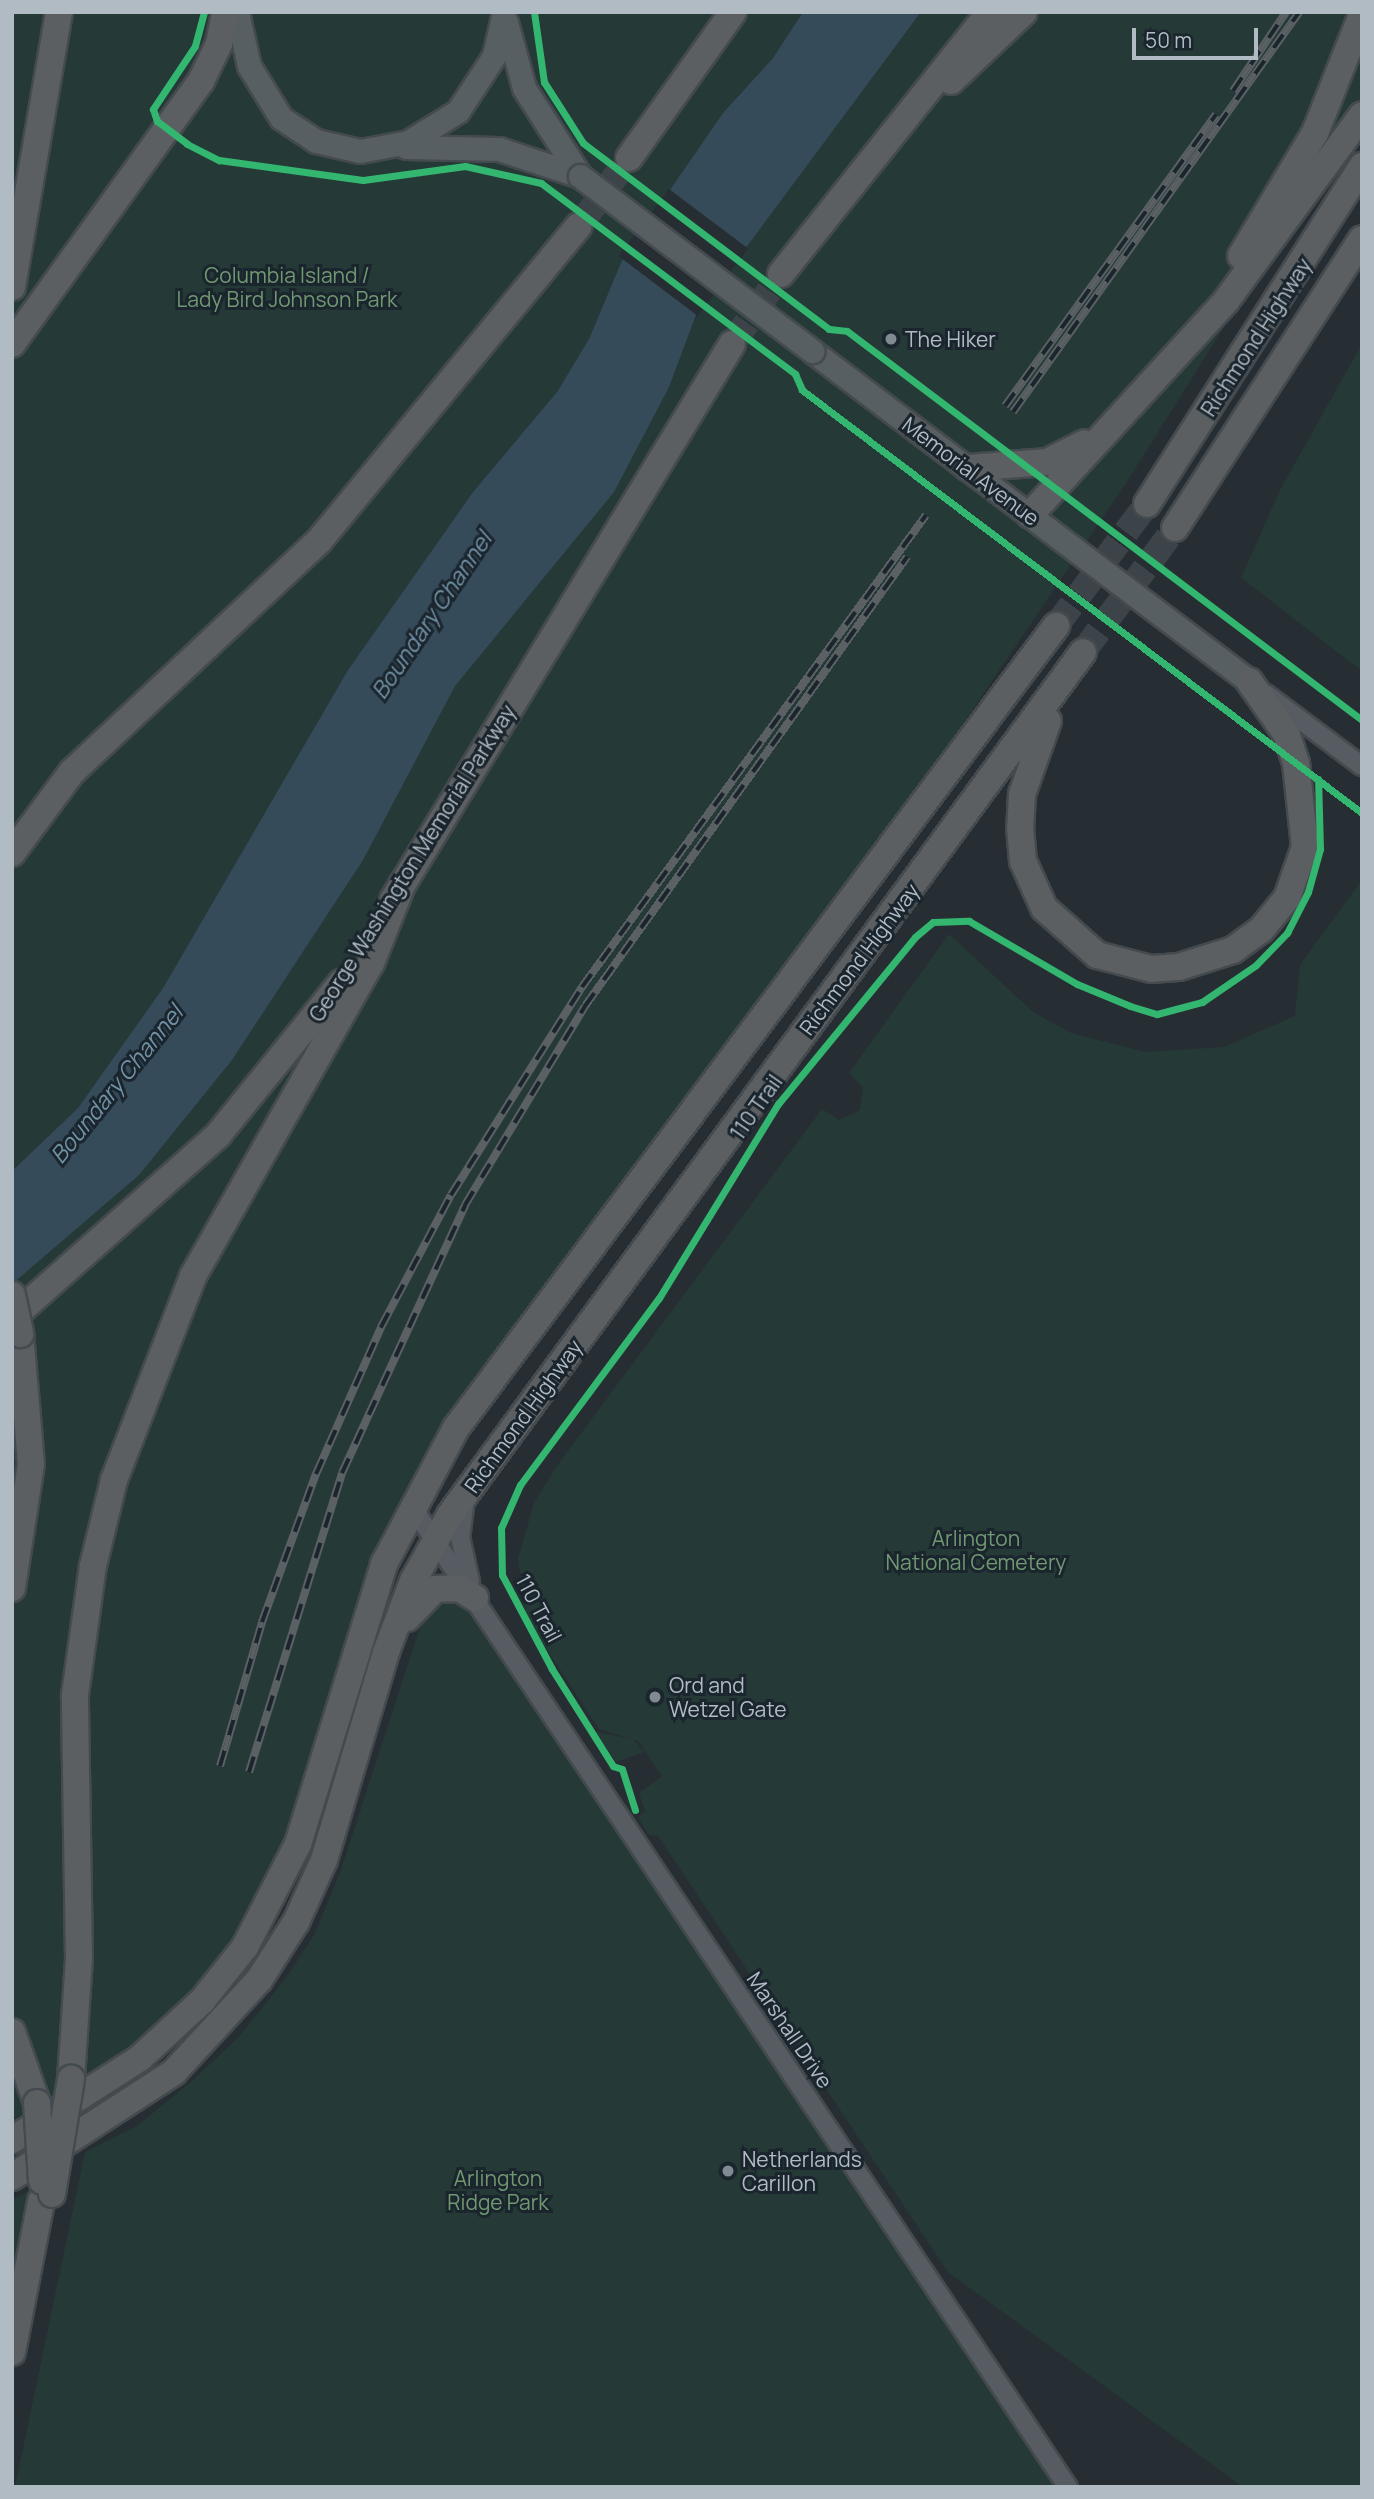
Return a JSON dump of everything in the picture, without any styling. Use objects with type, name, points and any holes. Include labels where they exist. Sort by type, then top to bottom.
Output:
[{"type":"highway","points":[[12,287],[59,12]]},
{"type":"highway","points":[[629,158],[733,12]]},
{"type":"highway","points":[[780,274],[990,12]]},
{"type":"highway","points":[[880,146],[1024,12]]},
{"type":"highway","points":[[12,344],[186,105],[216,78],[233,15]]},
{"type":"highway","points":[[1158,374],[1290,179],[1362,15]]},
{"type":"highway","points":[[1030,515],[1226,301],[1362,116]]},
{"type":"highway","name":"Richmond Highway","points":[[1147,504],[1362,166]]},
{"type":"highway","points":[[12,853],[72,772],[319,541],[579,226]]},
{"type":"highway","name":"Richmond Highway","points":[[1175,528],[1362,239]]},
{"type":"highway","name":"George Washington Memorial Parkway","points":[[16,1326],[162,1188],[246,1103],[316,1018],[402,885],[732,344]]},
{"type":"highway","points":[[968,468],[1047,462],[1112,423]]},
{"type":"highway","name":"Richmond Highway","points":[[12,2140],[103,2084],[171,2031],[222,1978],[264,1918],[298,1844],[370,1597],[411,1505],[498,1367],[750,1043],[1056,626]]},
{"type":"highway","name":"Richmond Highway","points":[[12,2177],[174,2072],[259,1980],[324,1860],[386,1652],[435,1540],[467,1491],[1083,652],[1030,762],[1022,794],[1023,861],[1044,908],[1071,937],[1097,955],[1151,969],[1209,960],[1246,942],[1275,915],[1298,871],[1307,822],[1296,763],[1287,735],[1249,681]]},
{"type":"highway","points":[[12,2352],[71,2079],[79,1959],[75,1695],[87,1597],[114,1480],[193,1276],[371,963],[402,885]]},
{"type":"highway","points":[[12,1295],[31,1464],[12,1588]]},
{"type":"highway","points":[[386,1652],[428,1592],[455,1587],[475,1598]]},
{"type":"highway","points":[[12,2032],[37,2103],[46,2197]]},
{"type":"main road","points":[[392,148],[435,128],[469,99],[494,56],[505,14]]},
{"type":"main road","name":"Memorial Avenue","points":[[505,14],[524,88],[571,169]]},
{"type":"main road","name":"Memorial Avenue","points":[[233,15],[254,77],[288,124],[336,148],[482,146],[571,169],[1249,681]]},
{"type":"street","name":"Memorial Avenue","points":[[1249,681],[1362,766]]},
{"type":"street","name":"Marshall Drive","points":[[467,1491],[460,1537],[475,1598]]},
{"type":"street","name":"Marshall Drive","points":[[411,1505],[1068,2487]]},
{"type":"green space","name":"Columbia Island / Lady Bird Johnson Park","points":[[12,12],[803,12],[773,58],[723,113],[623,258],[589,339],[557,392],[473,492],[348,670],[163,988],[78,1108],[12,1171]]},
{"type":"green space","points":[[921,12],[1362,12],[1362,107],[1128,480],[728,1071],[411,1505],[309,1809],[245,1947],[103,2084],[37,2103],[12,2032],[12,1271],[503,596],[744,249]]},
{"type":"green space","points":[[1362,344],[1362,671],[1241,578],[1280,490]]},
{"type":"green space","name":"Arlington National Cemetery","points":[[1362,880],[1362,2487],[1243,2487],[948,2272],[658,1836],[649,1835],[638,1818],[645,1811],[639,1793],[662,1776],[638,1741],[599,1729],[542,1642],[526,1612],[518,1559],[534,1503],[556,1467],[822,1109],[839,1120],[860,1110],[863,1087],[849,1073],[949,934],[1033,1012],[1071,1033],[1145,1052],[1224,1047],[1295,1016],[1300,965]]},
{"type":"green space","name":"Arlington Ridge Park","points":[[452,1598],[475,1617],[1056,2487],[15,2487],[85,2152],[137,2126],[191,2082],[238,2038],[286,1978],[314,1935],[340,1873],[424,1615],[438,1600]]},
{"type":"green space","points":[[596,1732],[633,1739],[644,1752],[616,1762]]},
{"type":"green space","points":[[12,2059],[25,2112],[12,2120]]},
{"type":"green space","points":[[30,2190],[30,2227],[12,2302],[12,2200]]},
{"type":"water","name":"Boundary Channel","points":[[803,12],[921,12],[696,315],[669,387],[614,492],[455,686],[363,860],[232,1060],[139,1175],[12,1284],[12,1171],[78,1108],[163,988],[348,670],[473,492],[557,392],[589,339],[623,258],[723,113],[773,58]]},
{"type":"pier","points":[[669,189],[748,249],[698,316],[618,256]]},
{"type":"tunnel","points":[[579,226],[629,158]]},
{"type":"tunnel","points":[[732,344],[781,274]]},
{"type":"tunnel","points":[[1056,626],[1147,504]]},
{"type":"tunnel","points":[[1083,652],[1175,528]]},
{"type":"railway","points":[[1233,91],[1286,12]]},
{"type":"railway","points":[[1013,412],[1299,12]]},
{"type":"railway","points":[[1005,406],[1216,114]]},
{"type":"railway","points":[[220,1766],[262,1622],[316,1474],[381,1327],[451,1195],[582,987],[926,515]]},
{"type":"railway","points":[[249,1772],[342,1473],[465,1205],[585,1006],[907,557]]},
{"type":"cycle path","points":[[204,12],[195,46],[153,109],[157,121],[187,144],[219,160],[363,180],[465,166],[541,183],[795,374],[802,390],[1362,813]]},
{"type":"cycle path","points":[[534,12],[544,82],[583,143],[829,329],[847,331],[1362,720]]},
{"type":"cycle path","name":"110 Trail","points":[[635,1810],[622,1769],[613,1766],[552,1669],[502,1575],[501,1528],[520,1485],[659,1298],[778,1104],[915,937],[933,922],[969,921],[1077,984],[1130,1006],[1157,1014],[1202,1002],[1256,965],[1287,933],[1308,892],[1320,849],[1318,779]]},
{"type":"place","name":"The Hiker","points":[[891,339]]},
{"type":"place","name":"Ord and Wetzel Gate","points":[[655,1697]]},
{"type":"place","name":"Netherlands Carillon","points":[[728,2171]]}]
